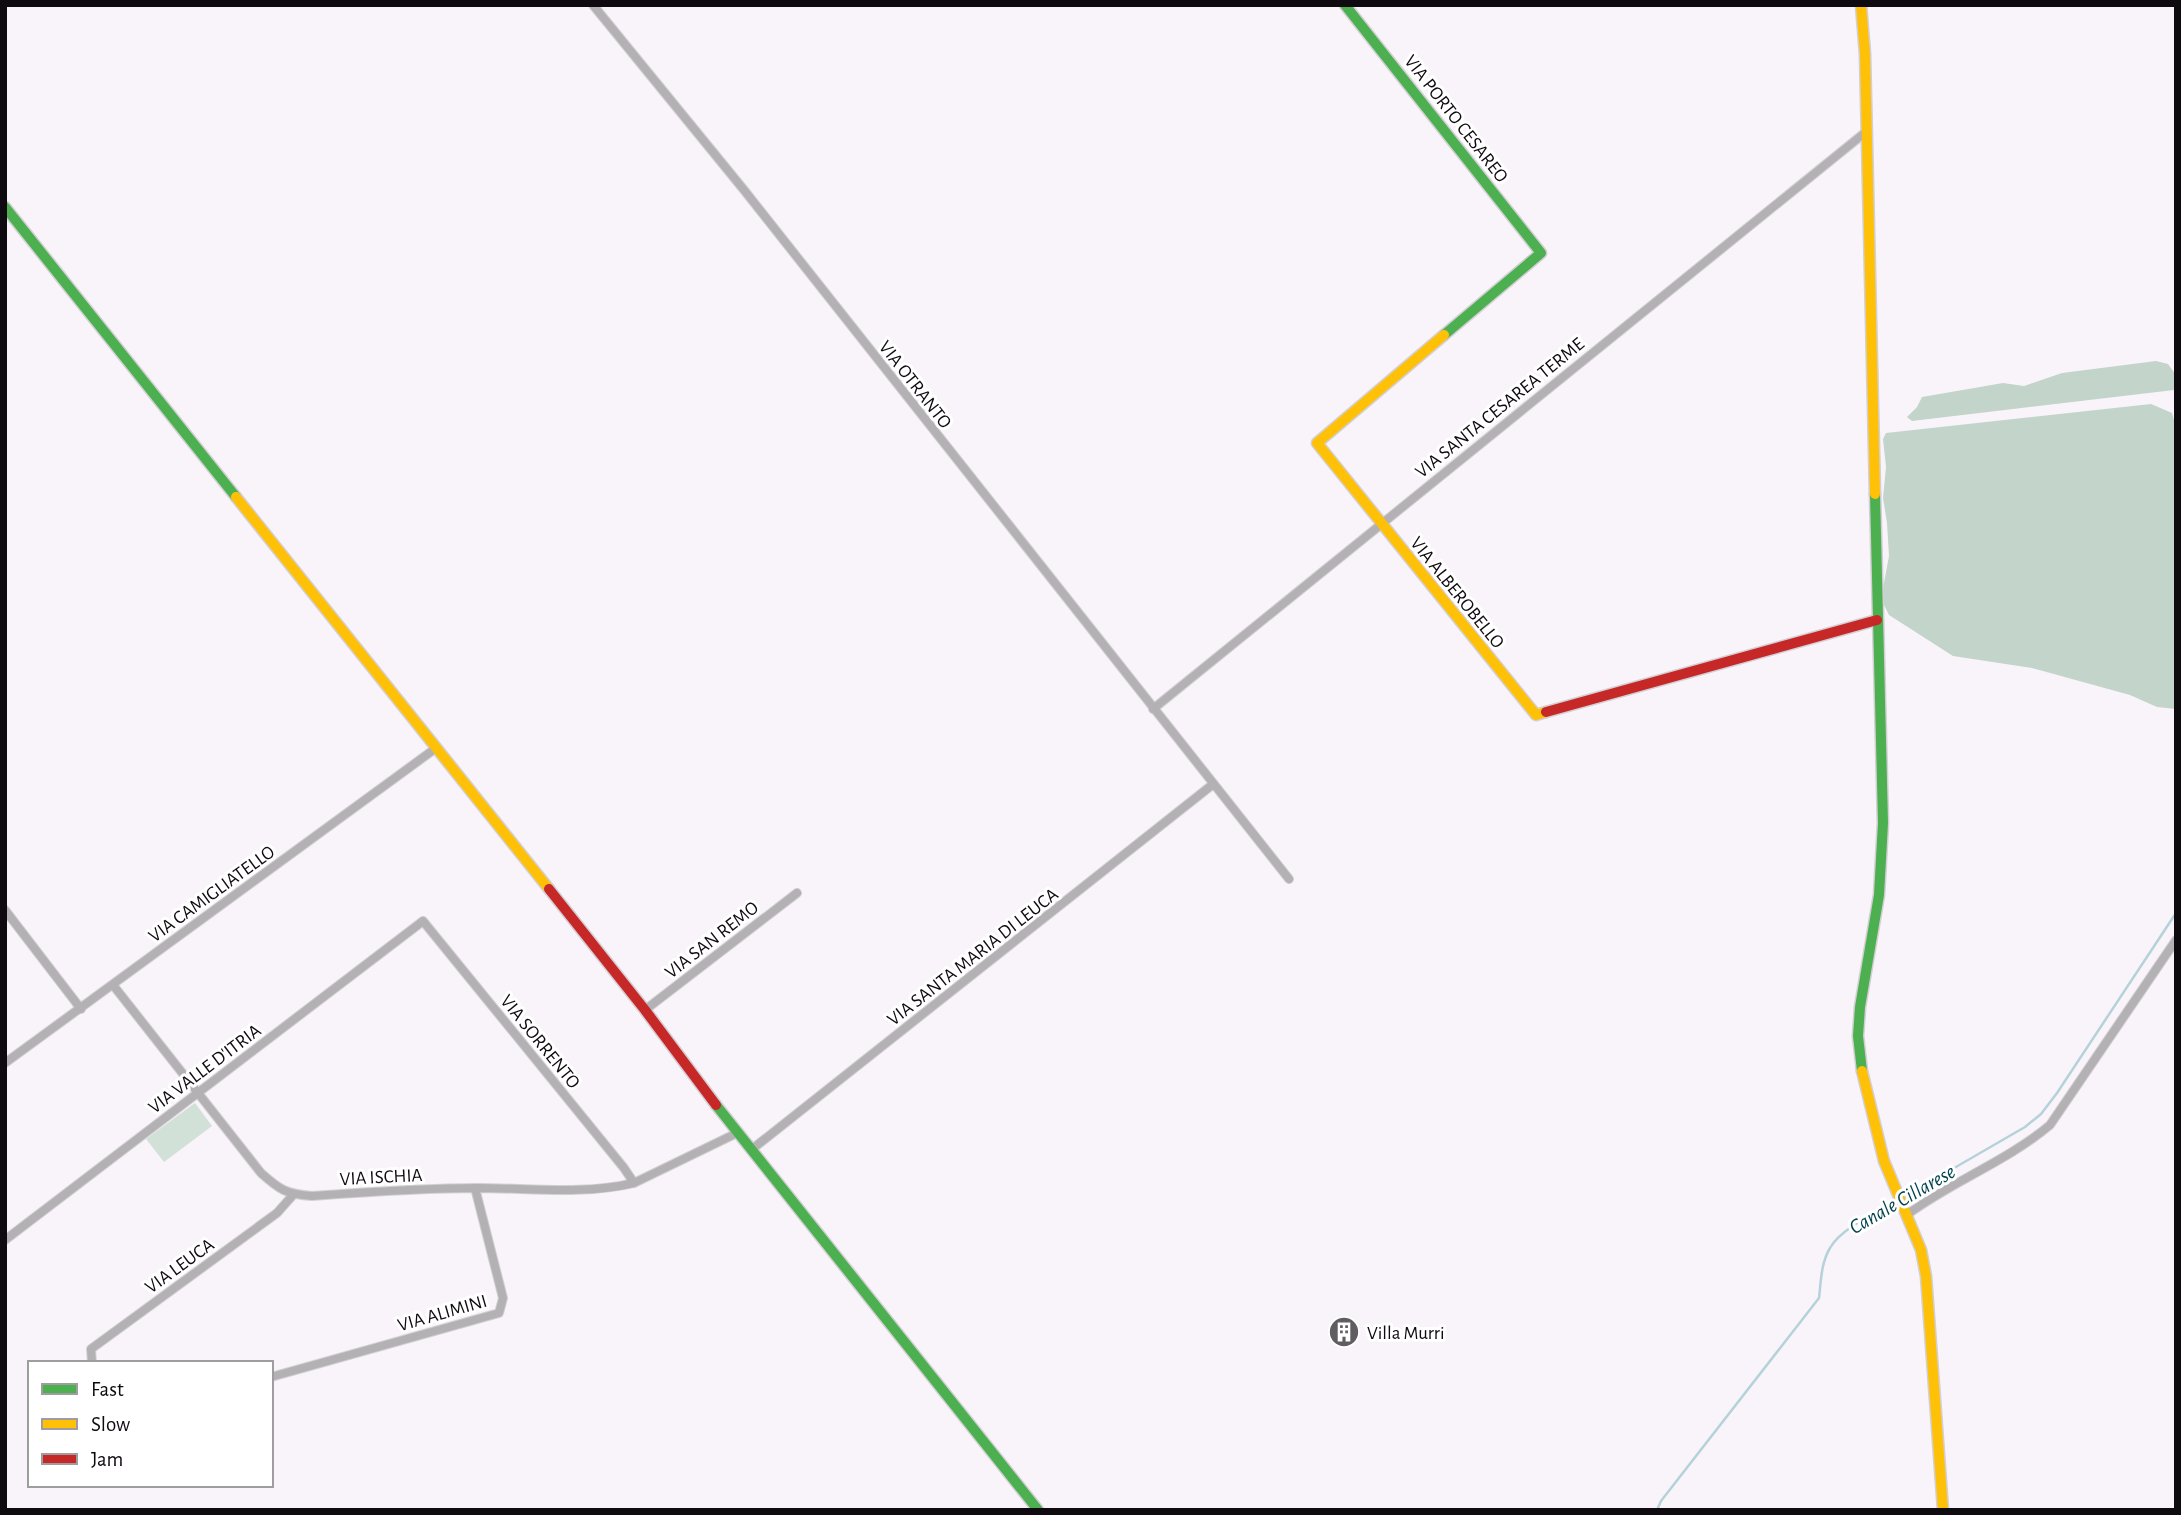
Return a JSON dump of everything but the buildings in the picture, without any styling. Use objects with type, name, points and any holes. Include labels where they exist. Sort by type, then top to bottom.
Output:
[{"type":"street","name":"VIA OTRANTO","points":[[593,5],[744,191],[1289,879]]},
{"type":"street","name":"VIA PORTO CESAREO","points":[[1345,5],[1541,253]]},
{"type":"street","points":[[1861,5],[1867,131],[1883,823],[1882,862],[1858,1036],[1869,1106],[1884,1161],[1908,1214],[1921,1250],[1926,1276],[1943,1510]]},
{"type":"street","name":"VIA SANTA CESAREA TERME","points":[[1153,709],[1867,131]]},
{"type":"street","points":[[5,207],[645,1010],[737,1133],[1038,1510]]},
{"type":"street","name":"VIA ALBEROBELLO","points":[[1541,253],[1317,443],[1536,715],[1877,620]]},
{"type":"street","name":"VIA CAMIGLIATELLO","points":[[5,1063],[436,748]]},
{"type":"street","name":"VIA SANTA MARIA DI LEUCA","points":[[751,1150],[1212,785]]},
{"type":"street","name":"VIA SAN REMO","points":[[645,1010],[797,893]]},
{"type":"street","points":[[5,910],[80,1009]]},
{"type":"street","name":"VIA VALLE D'ITRIA","points":[[5,1240],[423,921]]},
{"type":"street","name":"VIA SORRENTO","points":[[423,921],[634,1183]]},
{"type":"street","points":[[1908,1214],[1927,1200],[2029,1143],[2050,1125],[2176,940]]},
{"type":"street","points":[[113,985],[261,1172],[281,1190],[293,1195]]},
{"type":"street","name":"VIA ISCHIA","points":[[293,1195],[475,1188],[618,1187],[634,1183],[737,1133]]},
{"type":"street","name":"VIA ALIMINI","points":[[273,1376],[499,1312],[503,1298],[475,1188]]},
{"type":"street","name":"VIA LEUCA","points":[[92,1361],[91,1349],[277,1213],[293,1195]]},
{"type":"shaded area","points":[[2156,361],[2168,364],[2176,375],[2174,390],[1912,421],[1907,417],[1922,397],[2003,383],[2024,386],[2062,373]]},
{"type":"shaded area","points":[[2151,404],[2172,413],[2176,427],[2176,709],[2157,707],[2130,695],[2032,668],[1953,656],[1889,615],[1881,599],[1889,556],[1883,498],[1886,467],[1883,439],[1886,433]]},
{"type":"shaded area","points":[[195,1103],[212,1126],[164,1162],[146,1139]]},
{"type":"waterway","name":"Canale Cillarese","points":[[1904,1197],[2025,1127],[2041,1114],[2176,913]]},
{"type":"waterway","name":"Canale Cillarese","points":[[1657,1510],[1661,1501],[1819,1298],[1825,1260],[1835,1241],[1851,1227],[1898,1200]]},
{"type":"traffic: fast","points":[[1345,5],[1541,253],[1444,335]]},
{"type":"traffic: fast","points":[[5,207],[236,497]]},
{"type":"traffic: fast","points":[[1862,1071],[1858,1036],[1860,1007],[1879,895],[1883,823],[1875,494]]},
{"type":"traffic: fast","points":[[716,1105],[1038,1510]]},
{"type":"traffic: slow","points":[[1861,5],[1865,54],[1875,494]]},
{"type":"traffic: slow","points":[[1444,335],[1317,443],[1536,715],[1546,712]]},
{"type":"traffic: slow","points":[[236,497],[549,889]]},
{"type":"traffic: slow","points":[[1862,1071],[1884,1161],[1921,1250],[1926,1276],[1943,1510]]},
{"type":"traffic: jam","points":[[1546,712],[1877,620]]},
{"type":"traffic: jam","points":[[549,889],[716,1105]]},
{"type":"place","name":"Villa Murri","points":[[1344,1332]]}]
